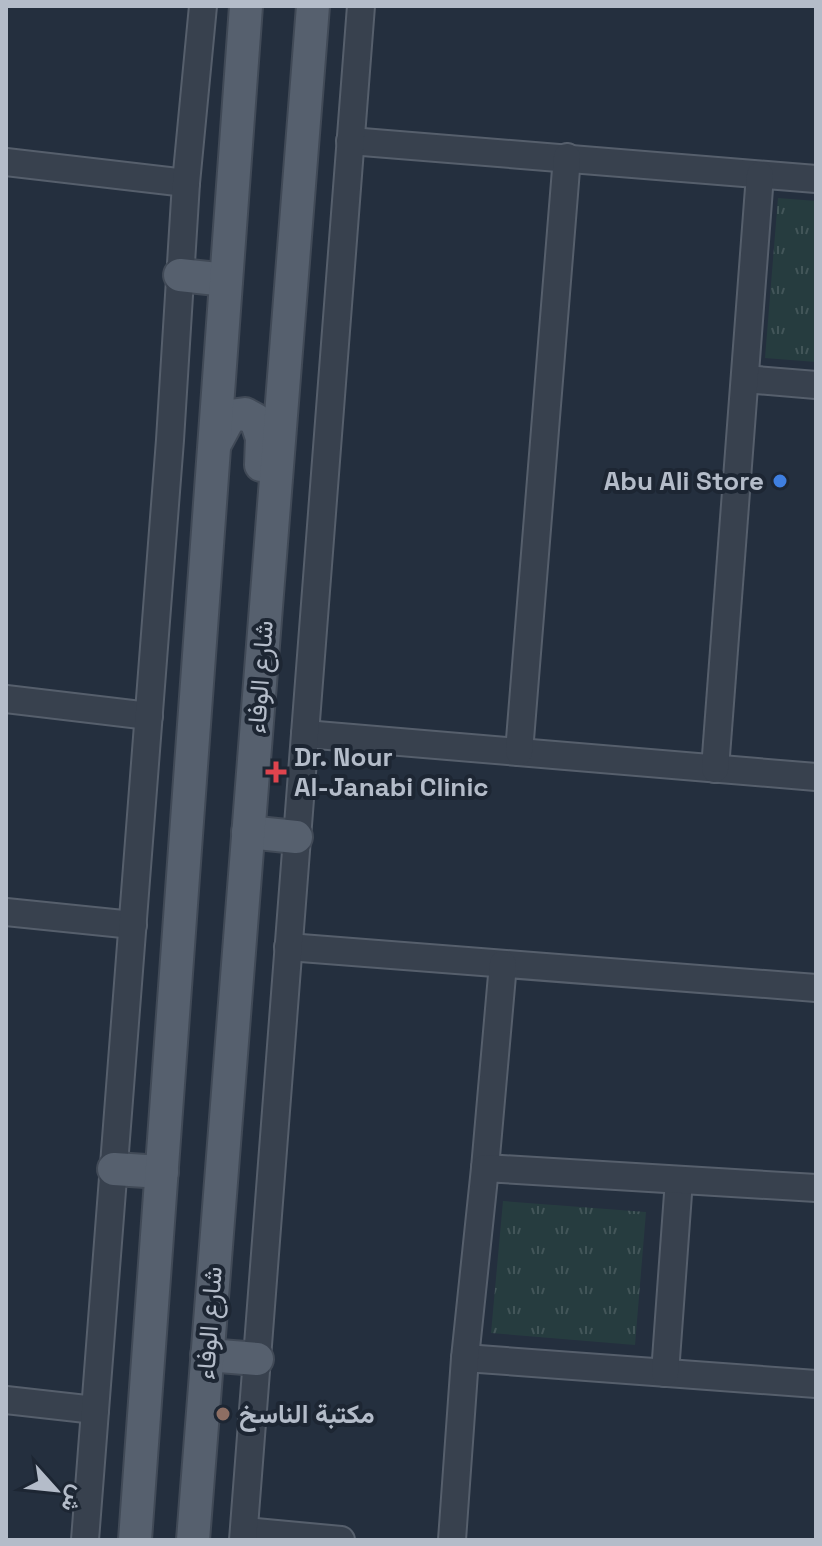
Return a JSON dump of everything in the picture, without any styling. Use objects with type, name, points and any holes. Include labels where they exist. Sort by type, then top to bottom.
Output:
[{"type":"main road","points":[[135,1540],[246,6]]},
{"type":"main road","name":"شارع الوفاء","points":[[193,1540],[313,6]]},
{"type":"main road","points":[[309,44],[328,6]]},
{"type":"main road","points":[[180,275],[226,280]]},
{"type":"main road","points":[[216,442],[230,416],[245,414],[256,420],[262,438],[254,561],[267,585]]},
{"type":"main road","points":[[248,832],[296,837]]},
{"type":"main road","points":[[114,1169],[162,1172]]},
{"type":"main road","points":[[207,1355],[257,1359]]},
{"type":"street","points":[[85,1540],[149,716],[186,183],[203,6]]},
{"type":"street","points":[[341,1540],[243,1536],[361,6]]},
{"type":"street","points":[[350,141],[816,179]]},
{"type":"street","points":[[519,752],[567,157]]},
{"type":"street","points":[[6,162],[186,183]]},
{"type":"street","points":[[715,769],[760,175]]},
{"type":"street","points":[[745,379],[816,385]]},
{"type":"street","points":[[6,699],[149,716]]},
{"type":"street","points":[[305,734],[816,777]]},
{"type":"street","points":[[6,912],[133,925]]},
{"type":"street","points":[[288,947],[816,988]]},
{"type":"street","points":[[452,1540],[465,1358],[503,964]]},
{"type":"street","points":[[485,1168],[816,1188]]},
{"type":"street","points":[[665,1373],[679,1180]]},
{"type":"street","points":[[465,1358],[816,1384]]},
{"type":"street","points":[[6,1400],[95,1410]]},
{"type":"green space","points":[[778,198],[816,201],[816,362],[765,358]]},
{"type":"green space","points":[[503,1201],[646,1212],[635,1345],[491,1333]]},
{"type":"place","name":"Abu Ali Store","points":[[780,481]]},
{"type":"place","name":"Dr. Nour Al-Janabi Clinic","points":[[276,772]]},
{"type":"place","name":"مكتبة الناسخ","points":[[223,1414]]}]
